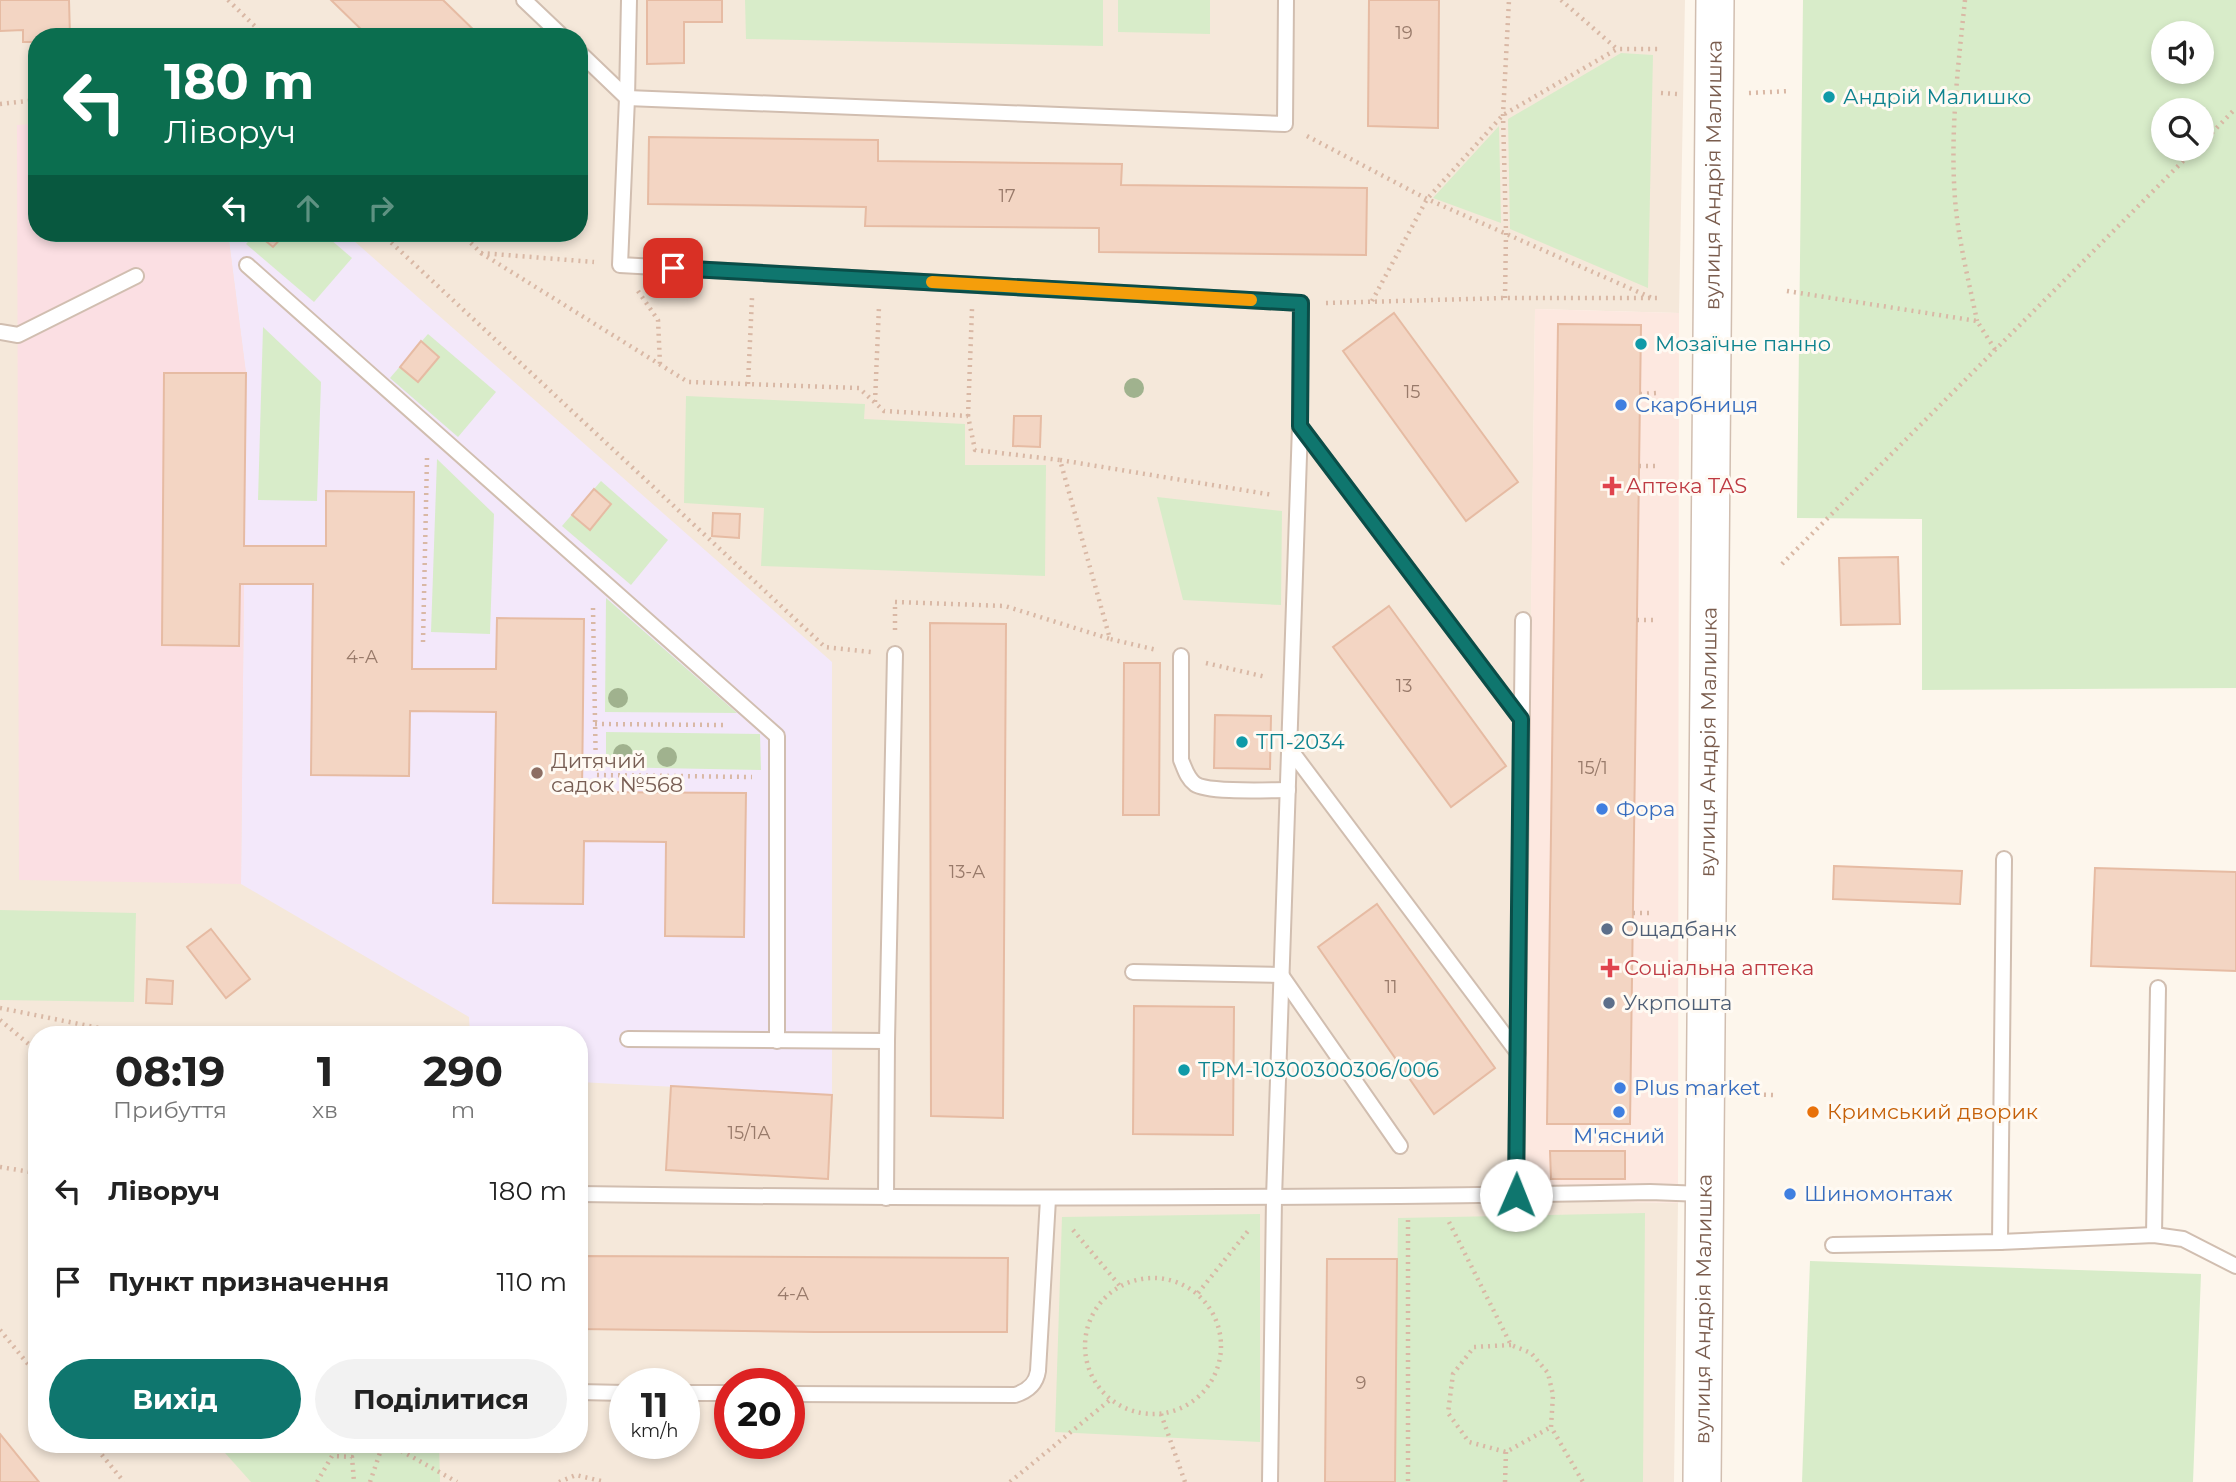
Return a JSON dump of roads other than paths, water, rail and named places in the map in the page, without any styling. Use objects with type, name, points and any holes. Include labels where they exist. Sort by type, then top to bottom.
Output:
[{"type":"street","name":"вулиця Андрія Малишка","points":[[1702,1482],[1715,0]]},
{"type":"lane","points":[[524,0],[554,28]]},
{"type":"lane","points":[[629,0],[620,265],[1301,303],[1300,426],[1275,1198],[1270,1482]]},
{"type":"lane","points":[[588,61],[627,98],[1285,124],[1286,0]]},
{"type":"lane","points":[[247,265],[777,736],[778,1041]]},
{"type":"lane","points":[[0,332],[18,335],[136,276]]},
{"type":"lane","points":[[1300,426],[1521,719]]},
{"type":"lane","points":[[1516,1195],[1523,620]]},
{"type":"lane","points":[[886,1198],[895,654]]},
{"type":"lane","points":[[1181,656],[1181,760],[1187,775],[1197,785],[1211,789],[1288,790]]},
{"type":"lane","points":[[1289,748],[1518,1053]]},
{"type":"lane","points":[[2000,1242],[2004,859]]},
{"type":"lane","points":[[1133,972],[1281,975]]},
{"type":"lane","points":[[1281,975],[1400,1146]]},
{"type":"lane","points":[[2154,1235],[2158,988]]},
{"type":"lane","points":[[628,1039],[887,1041]]},
{"type":"lane","points":[[588,1194],[1048,1199],[1650,1192],[1705,1194]]},
{"type":"lane","points":[[805,1394],[1015,1395],[1030,1388],[1037,1380],[1038,1371],[1048,1199]]},
{"type":"lane","points":[[1833,1245],[2000,1242],[2154,1235],[2183,1239],[2236,1266]]},
{"type":"lane","points":[[588,1392],[609,1393]]},
{"type":"place","name":"Андрій Малишко","points":[[1829,97]]},
{"type":"place","name":"Мозаїчне панно","points":[[1641,344]]},
{"type":"place","name":"Скарбниця","points":[[1621,405]]},
{"type":"place","name":"Аптека TAS","points":[[1612,486]]},
{"type":"place","name":"ТП-2034","points":[[1242,742]]},
{"type":"place","name":"Дитячий садок №568","points":[[537,773]]},
{"type":"place","name":"Фора","points":[[1602,809]]},
{"type":"place","name":"Ощадбанк","points":[[1607,929]]},
{"type":"place","name":"Соціальна аптека","points":[[1610,968]]},
{"type":"place","name":"Укрпошта","points":[[1609,1003]]},
{"type":"place","name":"ТРМ-10300300306/006","points":[[1184,1070]]},
{"type":"place","name":"Plus market","points":[[1620,1088]]},
{"type":"place","name":"М'ясний","points":[[1619,1112]]},
{"type":"place","name":"Кримський дворик","points":[[1813,1112]]},
{"type":"place","name":"Шиномонтаж","points":[[1790,1194]]}]
